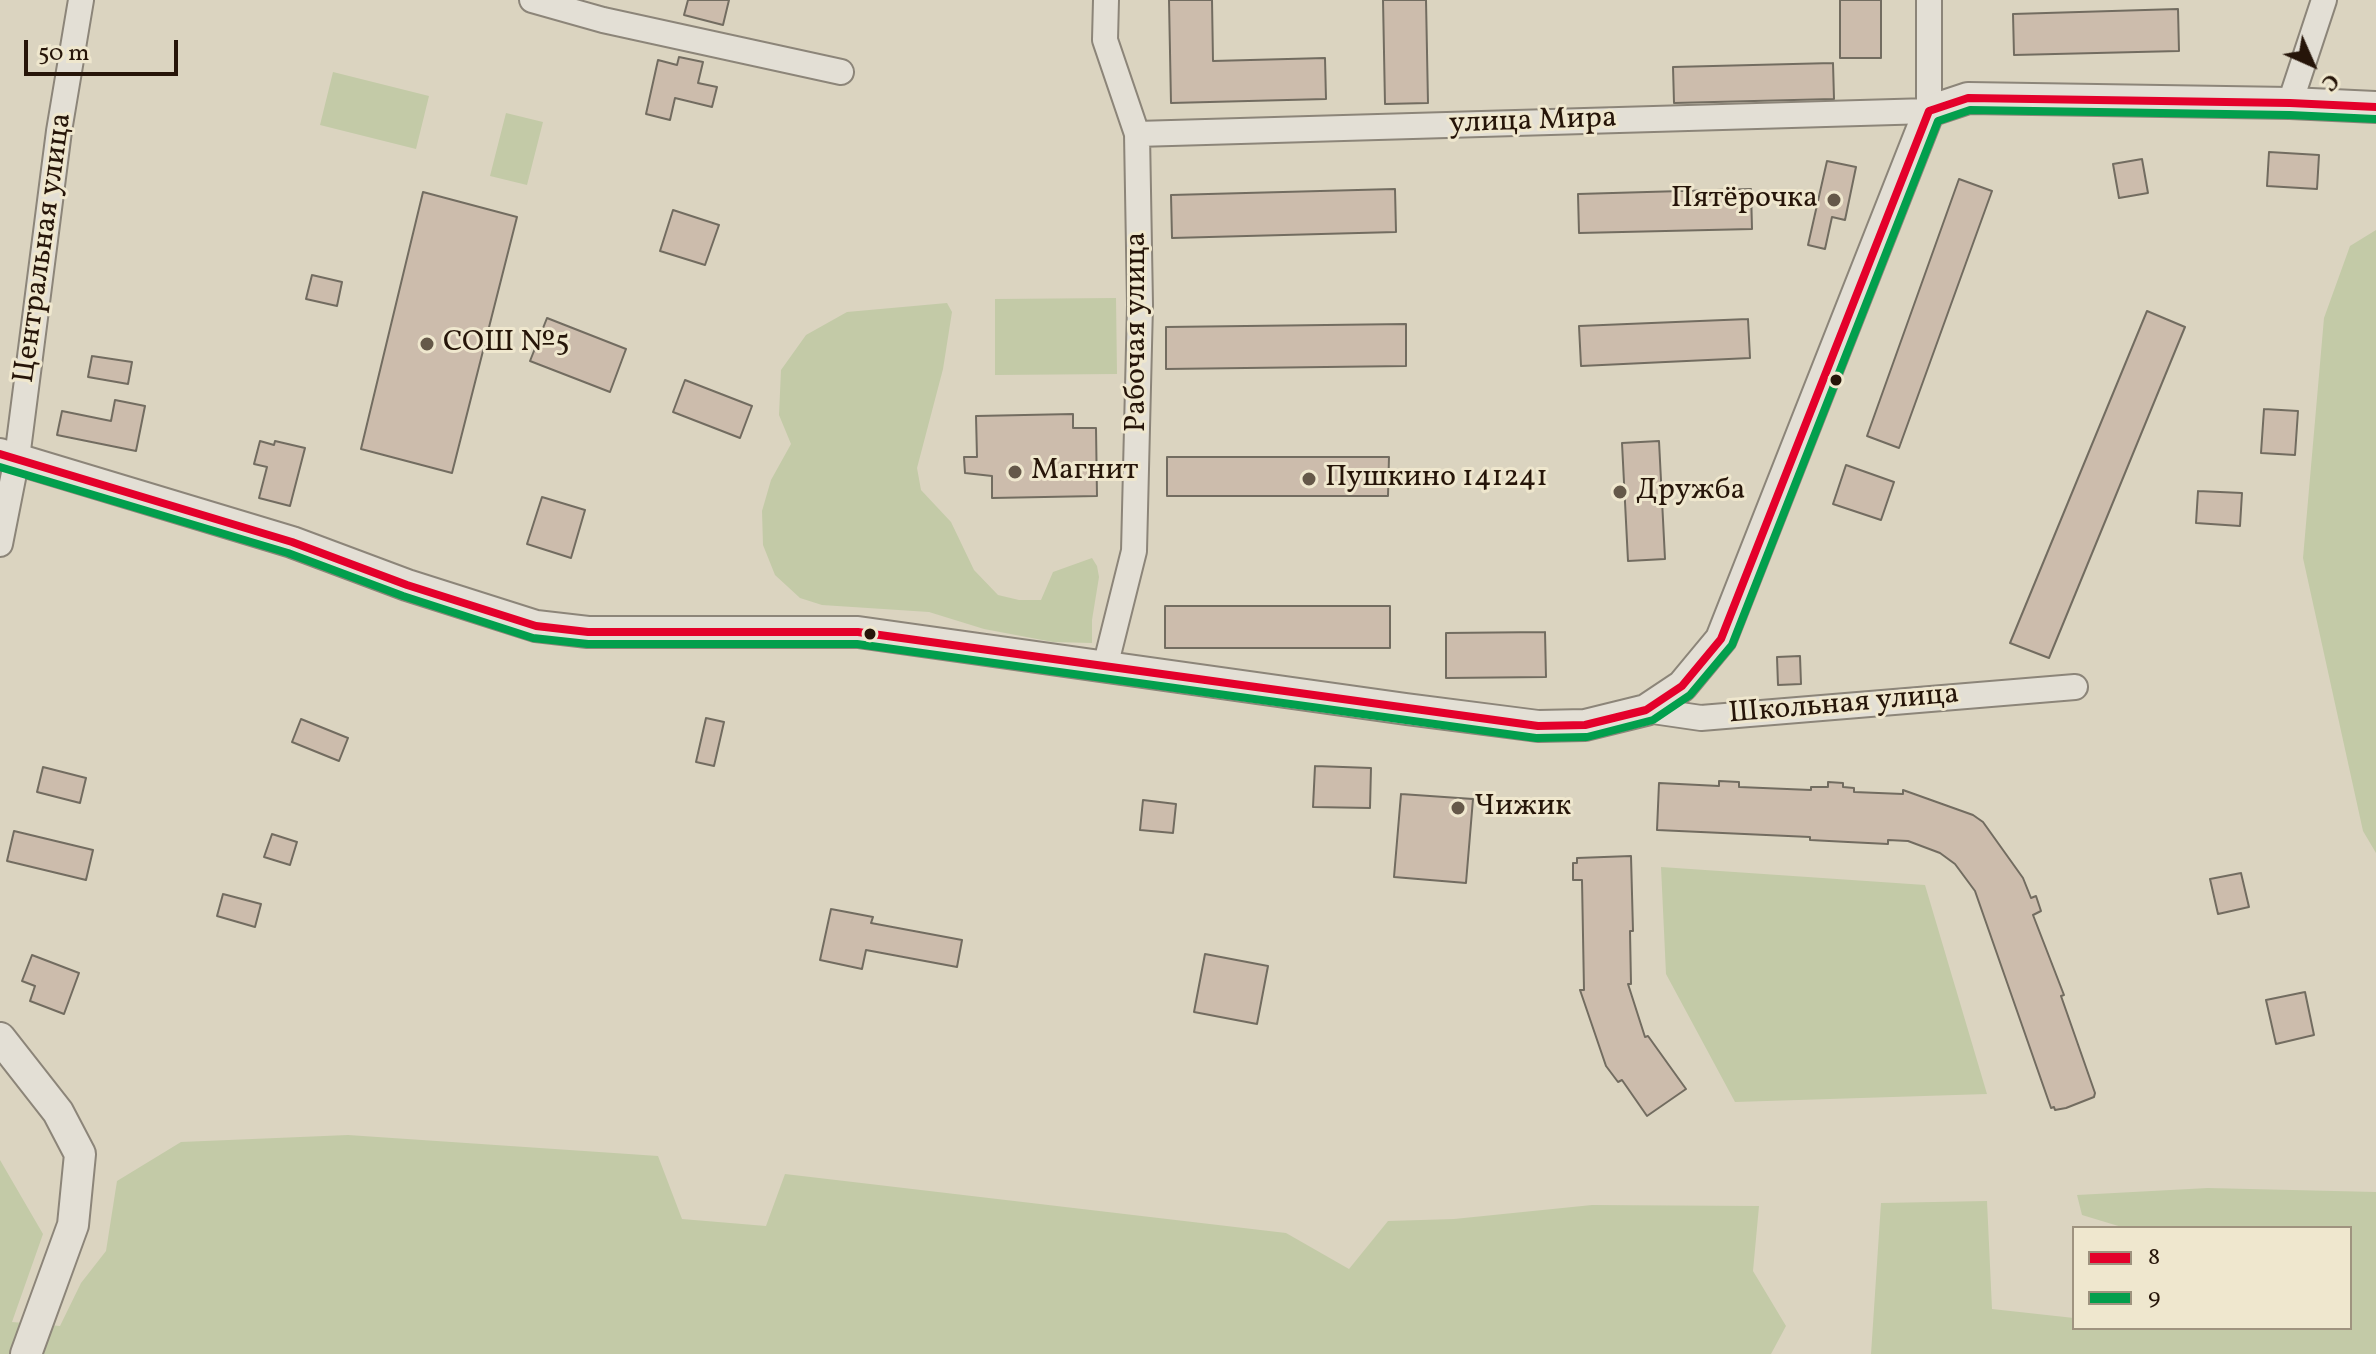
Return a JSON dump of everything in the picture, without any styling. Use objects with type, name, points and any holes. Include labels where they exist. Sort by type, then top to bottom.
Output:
[{"type":"street","name":"Центральная улица","points":[[0,544],[9,456],[81,0]]},
{"type":"street","points":[[532,0],[603,20],[841,72]]},
{"type":"street","name":"Рабочая улица","points":[[1105,667],[1134,551],[1140,305],[1137,134],[1105,40],[1106,0]]},
{"type":"street","points":[[1646,710],[1682,686],[1721,639],[1929,111],[1929,0]]},
{"type":"street","points":[[2290,103],[2324,0]]},
{"type":"street","points":[[1929,111],[1968,98],[2376,107]]},
{"type":"street","name":"улица Мира","points":[[1137,134],[1929,111]]},
{"type":"street","name":"Школьная улица","points":[[9,456],[292,542],[407,585],[536,626],[588,632],[858,632],[1538,726],[1585,725],[1646,710],[1701,718],[2075,687]]},
{"type":"street","points":[[0,1038],[58,1112],[80,1154],[73,1225],[26,1354]]},
{"type":"green space","points":[[333,72],[429,96],[416,149],[320,125]]},
{"type":"green space","points":[[506,113],[543,122],[527,185],[490,176]]},
{"type":"green space","points":[[2376,230],[2376,853],[2363,831],[2303,558],[2324,318],[2350,246]]},
{"type":"green space","points":[[1116,298],[1117,374],[995,375],[995,299]]},
{"type":"green space","points":[[947,303],[952,312],[943,369],[917,468],[921,490],[951,522],[974,570],[998,595],[1019,600],[1041,600],[1053,572],[1092,558],[1099,577],[1092,620],[1092,643],[1053,642],[984,629],[929,612],[822,605],[800,598],[775,575],[763,545],[762,511],[771,480],[791,444],[779,415],[781,370],[806,335],[847,312]]},
{"type":"green space","points":[[1661,867],[1925,885],[1987,1094],[1735,1102],[1666,974]]},
{"type":"green space","points":[[348,1135],[658,1156],[682,1219],[766,1226],[785,1174],[1286,1233],[1349,1269],[1388,1221],[1454,1219],[1592,1205],[1759,1206],[1753,1271],[1786,1326],[1771,1354],[0,1354],[0,1160],[43,1234],[12,1322],[60,1326],[81,1283],[106,1251],[117,1181],[181,1142]]},
{"type":"green space","points":[[2208,1188],[2376,1192],[2376,1354],[1871,1354],[1881,1203],[1987,1201],[1992,1309],[2072,1318],[2072,1330],[2352,1330],[2352,1226],[2118,1226],[2082,1215],[2077,1195]]},
{"type":"building","points":[[688,0],[729,0],[723,25],[684,15]]},
{"type":"building","points":[[1169,0],[1212,0],[1213,61],[1325,58],[1326,99],[1171,103]]},
{"type":"building","points":[[1383,0],[1426,0],[1428,103],[1385,104]]},
{"type":"building","points":[[1840,0],[1881,0],[1881,58],[1840,58]]},
{"type":"building","points":[[2178,9],[2179,51],[2014,55],[2013,14]]},
{"type":"building","points":[[679,57],[703,62],[698,83],[717,87],[712,107],[675,98],[670,120],[646,114],[658,60],[677,65]]},
{"type":"building","points":[[1833,63],[1834,99],[1674,103],[1673,67]]},
{"type":"building","points":[[2269,152],[2319,155],[2317,189],[2267,186]]},
{"type":"building","points":[[2142,159],[2148,193],[2119,198],[2113,164]]},
{"type":"building","name":"Пятёрочка","points":[[1827,161],[1856,167],[1845,220],[1832,217],[1825,249],[1808,245]]},
{"type":"building","points":[[1959,179],[1992,191],[1899,448],[1867,436]]},
{"type":"building","points":[[1395,189],[1396,232],[1172,238],[1171,195]]},
{"type":"building","points":[[1751,189],[1752,229],[1579,233],[1578,194]]},
{"type":"building","points":[[423,192],[517,217],[452,473],[361,449]]},
{"type":"building","points":[[673,210],[719,225],[705,265],[660,251]]},
{"type":"building","points":[[312,275],[342,282],[337,306],[306,299]]},
{"type":"building","points":[[2147,311],[2185,327],[2049,658],[2010,643]]},
{"type":"building","points":[[547,318],[626,349],[610,392],[530,361]]},
{"type":"building","points":[[1748,319],[1750,358],[1581,366],[1579,326]]},
{"type":"building","points":[[1406,324],[1406,366],[1166,369],[1166,327]]},
{"type":"building","points":[[92,356],[132,362],[128,384],[88,377]]},
{"type":"building","points":[[685,380],[752,406],[740,438],[673,412]]},
{"type":"building","points":[[115,400],[145,406],[136,451],[57,435],[62,411],[111,421]]},
{"type":"building","points":[[2264,409],[2298,411],[2295,455],[2261,453]]},
{"type":"building","points":[[1073,414],[1073,428],[1096,428],[1097,496],[992,498],[992,476],[965,473],[964,457],[977,457],[976,416]]},
{"type":"building","points":[[260,441],[305,448],[290,506],[259,498],[267,467],[254,464]]},
{"type":"building","points":[[1659,441],[1665,559],[1628,561],[1622,443]]},
{"type":"building","points":[[1167,457],[1389,457],[1388,496],[1167,496]]},
{"type":"building","points":[[1846,465],[1894,482],[1881,520],[1833,504]]},
{"type":"building","points":[[2198,491],[2242,493],[2240,526],[2196,523]]},
{"type":"building","points":[[542,497],[585,510],[571,558],[527,544]]},
{"type":"building","points":[[1165,606],[1390,606],[1390,648],[1165,648]]},
{"type":"building","points":[[1545,632],[1546,677],[1446,678],[1446,633]]},
{"type":"building","points":[[1800,656],[1801,684],[1778,685],[1777,657]]},
{"type":"building","points":[[706,718],[724,722],[714,766],[696,762]]},
{"type":"building","points":[[301,719],[348,738],[339,761],[292,742]]},
{"type":"building","points":[[1315,766],[1371,768],[1370,808],[1313,807]]},
{"type":"building","points":[[43,767],[86,778],[80,803],[37,792]]},
{"type":"building","points":[[1719,781],[1739,782],[1739,787],[1811,790],[1811,787],[1828,787],[1828,782],[1843,783],[1843,787],[1854,788],[1854,792],[1903,794],[1903,790],[1973,815],[1983,822],[2023,878],[2031,898],[2036,896],[2041,911],[2033,915],[2064,995],[2061,996],[2094,1097],[2066,1108],[2051,1108],[1975,891],[1955,864],[1940,853],[1908,841],[1888,840],[1888,844],[1657,830],[1659,783],[1719,786]]},
{"type":"building","points":[[1401,794],[1473,799],[1466,883],[1394,877]]},
{"type":"building","points":[[1143,800],[1176,804],[1173,833],[1140,830]]},
{"type":"building","points":[[14,831],[93,850],[86,880],[7,861]]},
{"type":"building","points":[[272,834],[297,842],[290,865],[264,857]]},
{"type":"building","points":[[1631,856],[1633,931],[1630,931],[1631,984],[1628,984],[1645,1037],[1648,1036],[1686,1089],[1647,1116],[1622,1080],[1618,1082],[1606,1066],[1580,990],[1584,990],[1582,880],[1573,880],[1573,863],[1577,863],[1577,858]]},
{"type":"building","points":[[2241,873],[2249,907],[2218,914],[2210,879]]},
{"type":"building","points":[[223,894],[261,904],[255,927],[217,916]]},
{"type":"building","points":[[831,909],[873,917],[871,923],[962,940],[957,967],[866,950],[862,969],[820,960]]},
{"type":"building","points":[[1205,954],[1268,966],[1257,1024],[1194,1012]]},
{"type":"building","points":[[32,955],[79,973],[64,1014],[30,1001],[35,986],[22,981]]},
{"type":"building","points":[[2305,992],[2314,1035],[2276,1044],[2266,1000]]},
{"type":"transit line","name":"8","points":[[0,454],[292,542],[407,585],[536,626],[588,632],[858,632],[1538,726],[1585,725],[1646,710],[1682,686],[1721,639],[1929,111],[1968,98],[2376,107]]},
{"type":"transit line","name":"9","points":[[0,467],[288,553],[403,596],[533,638],[588,644],[857,644],[1536,738],[1587,737],[1653,720],[1690,695],[1732,645],[1938,121],[1970,110],[2375,119]]},
{"type":"place","name":"Пятёрочка","points":[[1834,200]]},
{"type":"place","name":"СОШ №5","points":[[427,344]]},
{"type":"place","name":"Магнит","points":[[1015,472]]},
{"type":"place","name":"Пушкино 141241","points":[[1309,479]]},
{"type":"place","name":"Дружба","points":[[1620,492]]},
{"type":"place","name":"Чижик","points":[[1458,808]]}]
